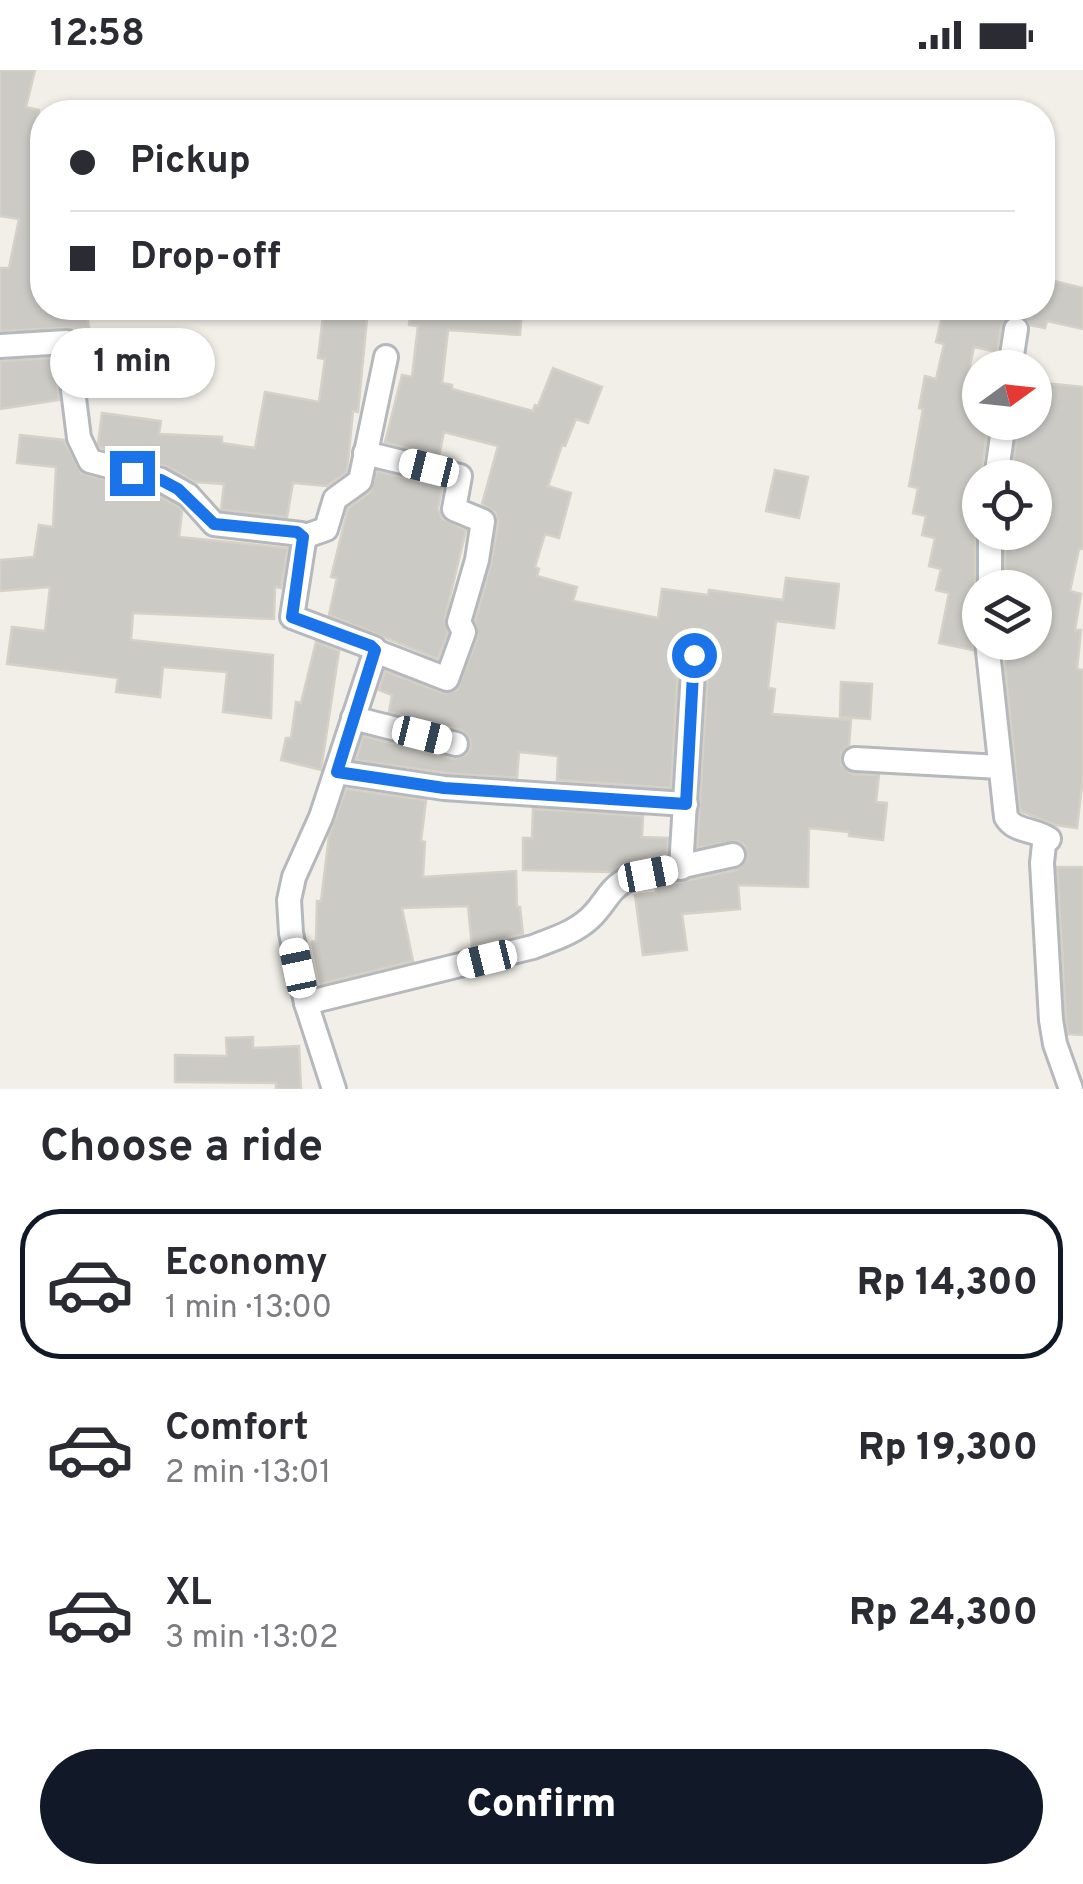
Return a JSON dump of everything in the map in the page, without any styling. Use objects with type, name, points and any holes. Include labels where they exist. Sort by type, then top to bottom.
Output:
[{"type":"street","points":[[1013,350],[1016,329]]},
{"type":"street","points":[[0,346],[67,342],[79,438],[90,461],[161,480],[188,495],[214,524],[297,532],[303,537]]},
{"type":"street","points":[[303,537],[322,532],[330,525],[340,493],[358,486],[386,358]]},
{"type":"street","points":[[303,537],[292,617],[448,679],[464,632],[459,622],[477,560],[483,520],[454,509],[460,476],[366,453]]},
{"type":"street","points":[[334,1089],[306,1003],[291,932],[289,900],[294,877],[337,772],[375,650]]},
{"type":"street","points":[[681,868],[694,655]]},
{"type":"street","points":[[989,660],[1009,823],[1038,831],[1049,839],[1044,844],[1042,863],[1051,1020],[1071,1089]]},
{"type":"street","points":[[353,718],[456,744]]},
{"type":"street","points":[[855,759],[1000,767]]},
{"type":"street","points":[[337,772],[444,788],[686,804]]},
{"type":"street","points":[[306,1003],[533,947],[568,934],[591,917],[614,886],[629,878],[733,855]]},
{"type":"building","points":[[0,70],[35,70],[26,107],[30,108],[30,320],[88,320],[89,327],[0,331],[0,268],[9,268],[19,219],[0,216]]},
{"type":"building","points":[[1055,281],[1083,288],[1083,329],[1047,321],[1045,328],[1025,320],[1055,320]]},
{"type":"building","points":[[323,320],[367,320],[358,412],[353,411],[347,472],[327,486],[293,483],[287,517],[221,510],[224,484],[196,482],[165,466],[98,444],[102,413],[161,421],[159,434],[222,437],[222,443],[255,448],[265,392],[319,402],[325,359],[318,358]]},
{"type":"building","points":[[410,320],[521,320],[520,335],[448,330],[442,383],[452,385],[452,389],[533,411],[553,368],[602,387],[588,423],[576,419],[565,446],[562,445],[548,486],[571,493],[559,538],[545,534],[535,567],[539,569],[537,576],[577,587],[573,601],[658,618],[662,589],[708,595],[709,590],[783,600],[786,578],[839,584],[834,628],[776,621],[768,688],[775,689],[772,714],[851,720],[849,746],[842,752],[841,765],[853,774],[879,775],[876,802],[887,803],[883,840],[809,828],[808,887],[738,885],[740,909],[682,914],[687,950],[643,955],[635,895],[656,893],[656,887],[736,870],[747,859],[745,846],[737,841],[697,848],[709,656],[707,648],[696,640],[686,642],[679,654],[671,788],[557,780],[558,756],[519,752],[517,778],[356,760],[363,736],[453,759],[466,755],[471,747],[470,739],[461,730],[389,712],[392,695],[379,690],[385,671],[443,693],[457,690],[478,636],[475,621],[498,523],[495,512],[482,504],[498,446],[444,432],[439,456],[385,442],[402,375],[412,377],[418,326],[409,325]]},
{"type":"building","points":[[941,320],[1007,320],[1001,326],[997,350],[962,350],[962,440],[986,440],[983,460],[962,460],[962,550],[975,550],[975,570],[962,570],[962,648],[939,643],[949,593],[936,590],[941,569],[929,566],[935,538],[922,535],[926,516],[913,513],[918,488],[909,486],[925,376],[936,379],[944,344],[936,342]]},
{"type":"building","points":[[159,335],[162,365],[113,370],[110,339]]},
{"type":"building","points":[[54,358],[59,400],[0,409],[0,361]]},
{"type":"building","points":[[1052,384],[1083,387],[1083,549],[1079,549],[1070,591],[1081,594],[1075,630],[1081,630],[1077,669],[1083,670],[1083,776],[1077,828],[1055,825],[1020,811],[1006,660],[1052,660],[1052,570],[1005,570],[1005,550],[1052,550],[1052,460],[1014,460],[1016,440],[1052,440]]},
{"type":"building","points":[[20,435],[64,440],[81,473],[155,494],[179,507],[179,537],[288,548],[281,588],[275,587],[274,619],[133,613],[131,640],[273,655],[271,718],[223,712],[227,672],[163,667],[160,697],[116,692],[118,678],[7,664],[12,627],[45,631],[50,587],[0,591],[0,560],[34,557],[39,525],[53,527],[56,467],[17,463]]},
{"type":"building","points":[[775,470],[808,477],[799,518],[766,511]]},
{"type":"building","points":[[377,471],[442,487],[438,509],[442,518],[466,530],[445,618],[448,633],[438,659],[329,615],[337,578],[331,577],[348,508],[370,492]]},
{"type":"building","points":[[316,642],[339,651],[321,770],[281,760],[286,738],[291,738],[296,702],[301,703]]},
{"type":"building","points":[[841,682],[872,684],[870,719],[840,717]]},
{"type":"building","points":[[346,789],[426,800],[421,841],[425,842],[423,877],[516,871],[523,934],[472,947],[468,906],[402,908],[413,961],[321,984],[312,942],[316,941],[317,901],[321,901],[329,836]]},
{"type":"building","points":[[533,809],[643,816],[642,837],[668,838],[667,854],[625,864],[611,872],[523,870],[523,838],[532,838]]},
{"type":"building","points":[[1057,867],[1083,867],[1083,1035],[1068,1034]]},
{"type":"building","points":[[253,1037],[253,1048],[299,1046],[301,1089],[276,1089],[276,1083],[175,1082],[175,1055],[227,1056],[226,1038]]},
{"type":"route","points":[[132,473],[161,480],[188,495],[214,524],[297,532],[303,537],[292,617],[375,650],[337,772],[444,788],[686,804],[694,655]]}]
